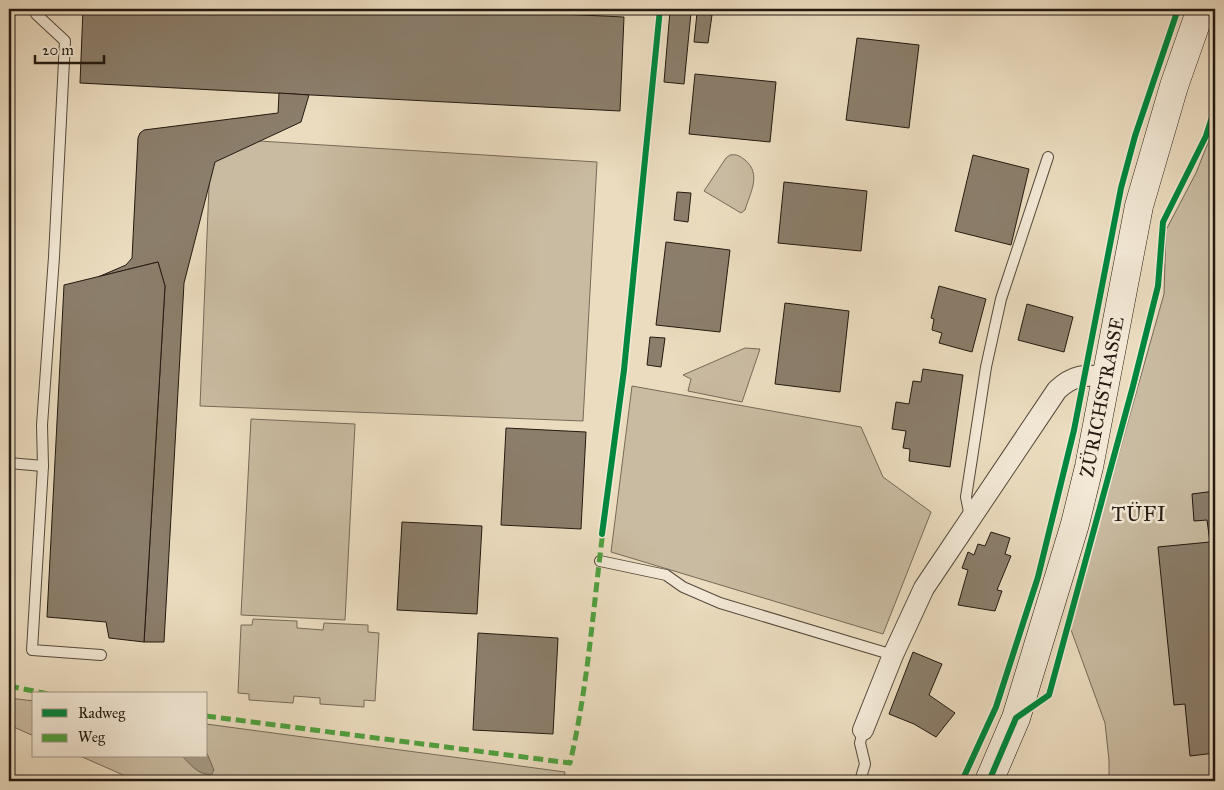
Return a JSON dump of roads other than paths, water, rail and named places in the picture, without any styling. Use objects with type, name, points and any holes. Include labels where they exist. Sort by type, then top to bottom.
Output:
[{"type":"main road","name":"ZÜRICHSTRASSE","points":[[989,781],[1016,718],[1076,524],[1139,206],[1174,86],[1201,9]]},
{"type":"street","points":[[863,730],[892,655],[924,588],[970,516],[1057,390],[1063,384],[1084,374],[1106,377]]},
{"type":"lane","points":[[36,9],[36,14],[65,41],[42,425],[42,466],[32,650],[101,655]]},
{"type":"lane","points":[[970,516],[966,497],[986,367],[1001,299],[1048,157]]},
{"type":"lane","points":[[9,463],[42,466]]},
{"type":"lane","points":[[600,561],[666,575],[683,587],[720,603],[892,655]]},
{"type":"lane","points":[[860,781],[865,764],[860,743],[863,730]]},
{"type":"district","name":"TÜFI","points":[[1139,514]]}]
